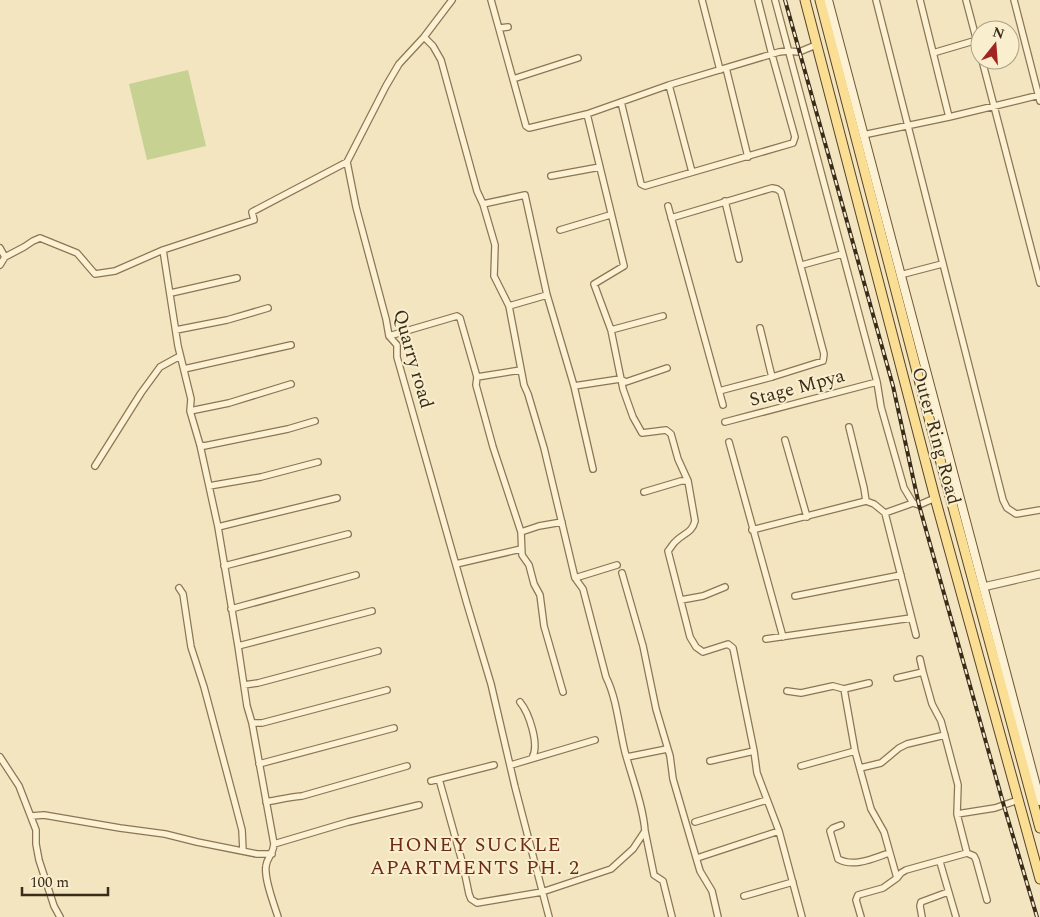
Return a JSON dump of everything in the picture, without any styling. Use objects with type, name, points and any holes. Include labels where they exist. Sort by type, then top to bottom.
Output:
[{"type":"main road","name":"Outer Ring Road","points":[[804,0],[935,498],[1040,879]]},
{"type":"main road","name":"Outer Ring Road","points":[[820,0],[934,437],[1020,740],[1040,828]]},
{"type":"main road","points":[[828,0],[862,135],[983,587],[1020,740],[1040,801]]},
{"type":"street","points":[[0,265],[6,257],[33,240],[40,238],[77,253],[95,274],[115,271],[163,250],[254,220],[252,212],[347,162],[399,64],[424,37],[452,0]]},
{"type":"street","points":[[491,0],[525,124],[529,128],[587,114],[669,85],[788,50],[799,52],[816,45]]},
{"type":"street","points":[[702,0],[748,157]]},
{"type":"street","points":[[621,102],[642,185],[645,186],[793,144],[795,137],[758,0]]},
{"type":"street","points":[[775,0],[904,488],[913,503]]},
{"type":"street","points":[[876,0],[1002,500],[1007,508],[1016,514],[1040,510]]},
{"type":"street","points":[[920,0],[950,117]]},
{"type":"street","points":[[966,0],[971,20]]},
{"type":"street","points":[[862,135],[1039,97],[1014,0]]},
{"type":"street","points":[[500,28],[508,27]]},
{"type":"street","points":[[424,37],[441,60],[477,191],[483,204],[495,245],[494,276],[509,306],[518,344],[524,385],[544,448],[575,578],[583,589],[606,676],[612,688],[627,757],[643,817],[654,875],[663,881],[672,917]]},
{"type":"street","points":[[933,52],[970,42]]},
{"type":"street","points":[[513,79],[578,58]]},
{"type":"street","points":[[985,70],[1040,283]]},
{"type":"street","points":[[669,85],[692,172]]},
{"type":"street","points":[[587,114],[610,215],[624,266],[594,284],[611,330],[620,380],[640,431],[645,433],[666,430],[671,434],[678,459],[688,481],[695,520],[694,525],[688,534],[676,540],[668,551],[690,637],[696,647],[703,652],[728,644],[733,648],[757,773],[779,831],[802,917]]},
{"type":"street","name":"Quarry road","points":[[347,162],[356,207],[389,336],[397,345],[397,357],[491,684],[549,917]]},
{"type":"street","points":[[551,176],[600,167]]},
{"type":"street","points":[[671,218],[772,188],[777,189],[781,192],[802,265],[824,358],[820,363],[719,391]]},
{"type":"street","points":[[483,204],[526,196],[547,295],[574,386],[593,469]]},
{"type":"street","points":[[725,201],[739,259]]},
{"type":"street","points":[[668,206],[722,405]]},
{"type":"street","points":[[560,230],[610,215]]},
{"type":"street","points":[[0,248],[6,257]]},
{"type":"street","points":[[163,250],[180,356],[191,399],[190,410],[200,445],[218,527],[247,706],[252,723],[274,844],[272,854],[266,863],[265,871],[278,917]]},
{"type":"street","points":[[802,265],[842,254]]},
{"type":"street","points":[[900,275],[942,264]]},
{"type":"street","points":[[171,293],[237,278]]},
{"type":"street","points":[[509,306],[547,295]]},
{"type":"street","points":[[176,330],[226,320],[268,308]]},
{"type":"street","points":[[389,336],[458,316],[460,318],[477,377],[476,384],[520,532],[521,549],[540,595],[544,626],[563,692]]},
{"type":"street","points":[[611,330],[663,316]]},
{"type":"street","points":[[760,328],[772,377]]},
{"type":"street","points":[[184,369],[291,345]]},
{"type":"street","points":[[95,466],[152,377],[160,368],[180,356]]},
{"type":"street","points":[[574,386],[620,380],[626,382],[667,368]]},
{"type":"street","points":[[477,377],[521,370]]},
{"type":"street","name":"Stage Mpya","points":[[725,422],[877,382]]},
{"type":"street","points":[[190,410],[229,403],[291,384]]},
{"type":"street","points":[[200,445],[204,446],[288,429],[315,421]]},
{"type":"street","points":[[849,427],[866,501]]},
{"type":"street","points":[[785,440],[807,517]]},
{"type":"street","points":[[729,442],[783,637]]},
{"type":"street","points":[[208,486],[261,477],[318,462]]},
{"type":"street","points":[[644,492],[681,481],[688,481]]},
{"type":"street","points":[[218,527],[337,498]]},
{"type":"street","points":[[885,513],[913,503],[920,505],[935,498]]},
{"type":"street","points":[[752,530],[866,501],[874,504],[885,513],[916,635]]},
{"type":"street","points":[[520,532],[562,522]]},
{"type":"street","points":[[224,566],[320,543],[348,534]]},
{"type":"street","points":[[456,564],[521,549]]},
{"type":"street","points":[[575,578],[617,565]]},
{"type":"street","points":[[622,574],[643,646],[656,709],[668,749],[673,778],[700,871],[712,891],[718,917]]},
{"type":"street","points":[[983,587],[1040,574]]},
{"type":"street","points":[[231,609],[356,575]]},
{"type":"street","points":[[795,596],[901,575]]},
{"type":"street","points":[[681,600],[703,596],[724,587]]},
{"type":"street","points":[[179,588],[183,594],[191,647],[204,687],[242,830],[243,851]]},
{"type":"street","points":[[238,646],[372,611]]},
{"type":"street","points":[[766,640],[911,618]]},
{"type":"street","points":[[244,684],[258,683],[378,651]]},
{"type":"street","points":[[920,659],[932,704],[939,715],[945,734],[958,785],[957,814],[967,853]]},
{"type":"street","points":[[897,678],[923,672]]},
{"type":"street","points":[[787,691],[801,693],[832,686],[844,688],[869,683]]},
{"type":"street","points":[[844,688],[855,751],[871,809],[884,832],[897,878]]},
{"type":"street","points":[[252,723],[262,723],[386,690]]},
{"type":"street","points":[[520,702],[524,708],[536,746],[532,758]]},
{"type":"street","points":[[259,764],[394,728]]},
{"type":"street","points":[[860,768],[881,763],[907,744],[945,734]]},
{"type":"street","points":[[510,765],[595,740]]},
{"type":"street","points":[[627,757],[668,749]]},
{"type":"street","points":[[710,761],[754,751]]},
{"type":"street","points":[[801,766],[855,751]]},
{"type":"street","points":[[0,757],[19,786],[36,830],[39,860],[54,906],[60,917]]},
{"type":"street","points":[[431,781],[494,765]]},
{"type":"street","points":[[266,802],[289,796],[302,796],[407,766]]},
{"type":"street","points":[[439,779],[471,899],[477,903],[542,892],[610,869],[633,849],[645,831]]},
{"type":"street","points":[[695,822],[767,800]]},
{"type":"street","points":[[957,814],[996,808],[1018,800]]},
{"type":"street","points":[[274,844],[348,822],[419,805]]},
{"type":"street","points":[[30,816],[44,815],[166,834],[243,851],[272,854]]},
{"type":"street","points":[[841,825],[833,828],[830,832],[838,859],[843,862],[856,863],[889,853]]},
{"type":"street","points":[[697,858],[779,831]]},
{"type":"street","points":[[860,917],[856,900],[860,893],[884,888],[906,870],[967,853],[974,856],[976,860],[987,900]]},
{"type":"street","points":[[940,862],[956,917]]},
{"type":"street","points":[[744,896],[793,882]]},
{"type":"street","points":[[922,917],[921,902],[948,892]]},
{"type":"green space","points":[[188,70],[206,146],[147,160],[129,84]]},
{"type":"railway","points":[[785,0],[893,386],[919,505],[1037,917]]},
{"type":"district","name":"HONEY SUCKLE APARTMENTS PH. 2","points":[[475,856]]}]
